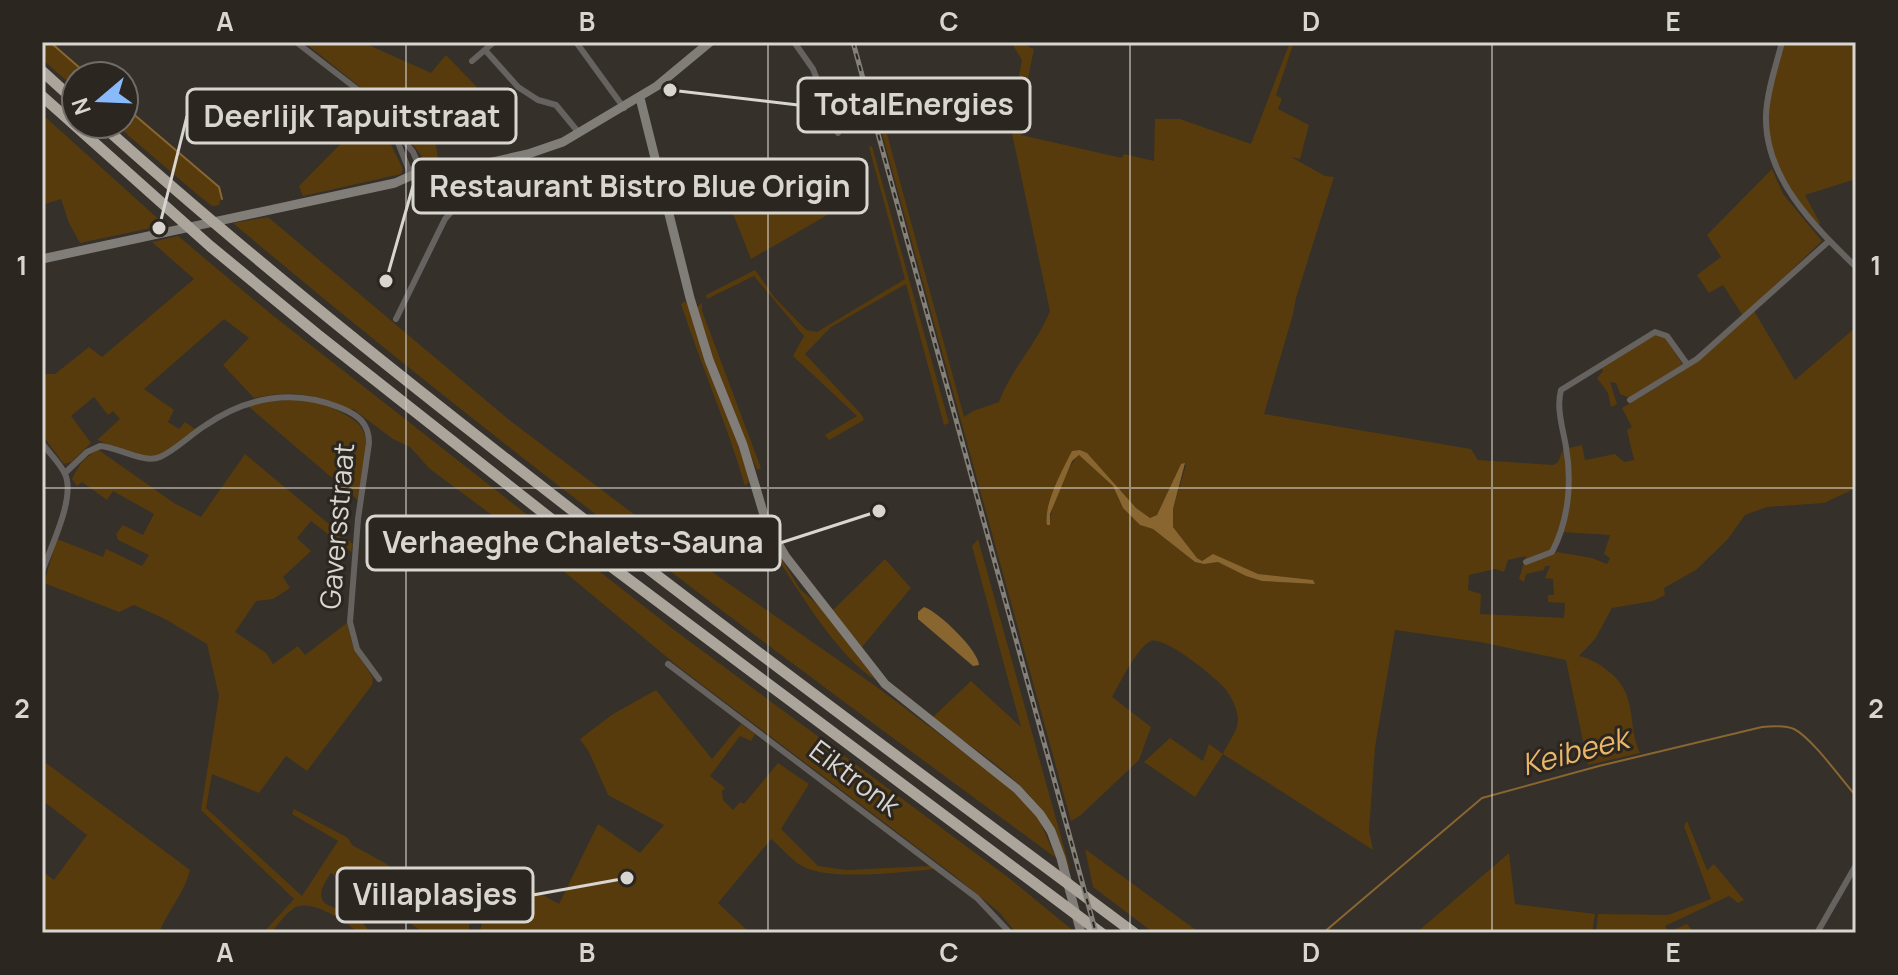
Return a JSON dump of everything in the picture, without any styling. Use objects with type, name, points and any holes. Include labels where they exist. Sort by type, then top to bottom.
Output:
[{"type":"highway","points":[[42,71],[60,87]]},
{"type":"highway","points":[[42,96],[210,246],[318,335],[612,567],[1101,933]]},
{"type":"highway","points":[[119,140],[188,203],[329,319],[625,553],[1134,933]]},
{"type":"street","points":[[296,42],[371,100],[413,152],[422,172]]},
{"type":"street","points":[[472,61],[494,42]]},
{"type":"street","points":[[576,42],[624,108]]},
{"type":"street","points":[[42,259],[395,183],[422,172],[443,173],[538,151],[579,133],[640,98],[674,74],[710,42]]},
{"type":"street","points":[[794,42],[813,69],[838,133]]},
{"type":"street","points":[[1782,42],[1766,113],[1770,141],[1787,188],[1798,205],[1856,267]]},
{"type":"street","points":[[485,50],[518,87],[538,100],[556,105],[579,133]]},
{"type":"street","points":[[640,98],[690,298],[709,360],[743,445],[767,525],[775,540],[885,684],[1029,799],[1051,831],[1081,933]]},
{"type":"street","points":[[392,128],[411,175]]},
{"type":"street","points":[[396,319],[445,219],[486,173],[488,163]]},
{"type":"street","points":[[1630,400],[1687,364],[1735,326],[1829,241]]},
{"type":"street","points":[[1526,562],[1552,552],[1566,510],[1569,472],[1559,405],[1561,390],[1655,332],[1667,336],[1687,364]]},
{"type":"street","name":"Gaversstraat","points":[[65,473],[87,452],[100,446],[150,459],[160,457],[206,424],[252,401],[315,397],[355,414],[369,433],[369,443],[358,519],[350,622],[357,649],[379,679]]},
{"type":"street","points":[[42,443],[65,473],[68,497],[42,572]]},
{"type":"street","name":"Eiktronk","points":[[668,664],[977,898],[1010,933]]},
{"type":"street","points":[[1817,933],[1856,865]]},
{"type":"shaded area","points":[[42,42],[50,42],[71,60],[60,60],[60,75],[42,59]]},
{"type":"shaded area","points":[[304,42],[362,42],[431,73],[446,55],[494,105],[484,114],[484,119],[443,127],[443,138],[435,140],[439,164],[432,164],[424,159],[380,103]]},
{"type":"shaded area","points":[[1011,42],[1028,42],[1027,46],[1034,49],[1019,123],[1021,135],[1122,158],[1124,154],[1154,161],[1155,119],[1180,119],[1251,144],[1290,42],[1294,42],[1276,95],[1282,99],[1278,109],[1309,125],[1300,159],[1291,157],[1325,176],[1334,177],[1264,414],[1471,449],[1478,460],[1553,465],[1558,462],[1564,448],[1566,501],[1553,555],[1557,552],[1607,564],[1610,558],[1604,554],[1610,535],[1562,532],[1572,483],[1569,448],[1582,445],[1585,460],[1615,454],[1624,462],[1634,460],[1627,430],[1632,427],[1622,408],[1677,375],[1754,311],[1795,380],[1856,327],[1856,488],[1824,503],[1767,507],[1745,515],[1728,539],[1696,570],[1664,588],[1665,595],[1653,601],[1612,608],[1595,639],[1579,656],[1601,666],[1621,684],[1629,703],[1640,753],[1588,765],[1566,660],[1480,642],[1395,630],[1375,747],[1369,831],[1373,850],[1223,754],[1238,724],[1229,694],[1191,660],[1168,645],[1151,641],[1135,658],[1112,697],[1151,727],[1139,760],[1071,821],[866,75],[886,130],[964,417],[999,402],[1050,311],[1010,124],[1022,60]],"holes":[[[1080,450],[1136,508],[1150,518],[1157,515],[1181,464],[1186,465],[1173,509],[1173,527],[1197,558],[1202,561],[1206,558],[1258,574],[1313,580],[1315,584],[1262,581],[1218,562],[1195,562],[1153,529],[1140,525],[1123,508],[1113,486],[1079,455],[1060,487],[1050,524],[1046,519],[1054,491]],[[1526,556],[1519,579],[1524,582],[1526,574],[1550,566],[1545,578],[1553,579],[1554,595],[1548,595],[1548,602],[1565,603],[1564,618],[1480,614],[1481,594],[1468,590],[1469,575],[1495,569],[1504,572],[1508,560]]]},
{"type":"shaded area","points":[[1784,42],[1856,42],[1856,179],[1805,195],[1820,223],[1818,225],[1783,175],[1769,132],[1770,98]]},
{"type":"shaded area","points":[[374,110],[403,169],[401,174],[303,196],[299,186]]},
{"type":"shaded area","points":[[42,114],[60,130],[60,140],[71,140],[165,225],[80,243],[61,199],[42,205]]},
{"type":"shaded area","points":[[140,120],[219,187],[222,194],[219,205],[212,206],[134,140],[140,140]]},
{"type":"shaded area","points":[[872,146],[949,423],[944,425],[906,284],[831,327],[805,354],[864,420],[829,440],[825,435],[857,416],[793,356],[804,336],[754,276],[707,299],[706,295],[755,270],[775,298],[806,330],[817,332],[905,279],[869,147]]},
{"type":"shaded area","points":[[849,163],[862,195],[751,259],[726,196],[776,167],[792,196]]},
{"type":"shaded area","points":[[1772,169],[1783,194],[1822,241],[1743,316],[1723,285],[1709,293],[1697,275],[1721,257],[1707,235]]},
{"type":"shaded area","points":[[268,217],[508,419],[685,553],[881,690],[1016,792],[1037,815],[1056,858],[536,468],[233,223]]},
{"type":"shaded area","points":[[178,236],[271,314],[673,629],[1009,878],[1076,933],[1016,933],[999,912],[955,876],[680,668],[531,544],[430,469],[410,447],[393,439],[353,409],[303,395],[280,394],[254,398],[223,365],[249,338],[224,319],[144,389],[174,410],[168,422],[179,429],[185,422],[195,429],[159,455],[144,456],[128,452],[97,440],[120,419],[113,411],[108,415],[94,397],[71,416],[91,443],[71,462],[64,464],[42,435],[42,374],[55,374],[89,347],[102,357],[194,279],[152,242]]},
{"type":"shaded area","points":[[685,301],[748,473],[749,482],[745,486],[681,304]]},
{"type":"shaded area","points":[[702,303],[702,311],[761,468],[757,470],[712,357],[696,308]]},
{"type":"shaded area","points":[[1654,334],[1664,336],[1683,365],[1630,398],[1620,394],[1616,383],[1610,382],[1617,404],[1611,407],[1608,393],[1597,378],[1603,371],[1601,367]]},
{"type":"shaded area","points":[[308,399],[348,416],[364,433],[365,458],[358,500],[248,406],[270,401]]},
{"type":"shaded area","points":[[102,448],[100,451],[174,503],[201,517],[245,454],[353,544],[351,552],[311,521],[297,538],[311,551],[283,577],[290,588],[273,599],[256,601],[235,632],[266,653],[273,664],[298,646],[305,655],[347,623],[353,646],[373,678],[372,685],[307,771],[286,756],[259,793],[212,774],[206,808],[302,896],[338,841],[292,814],[294,809],[348,838],[352,845],[385,863],[470,922],[468,933],[425,933],[331,873],[324,884],[322,899],[331,907],[358,915],[370,933],[355,933],[335,916],[316,908],[300,906],[284,917],[271,933],[263,933],[294,899],[201,810],[219,696],[207,644],[134,605],[119,612],[44,583],[57,539],[103,557],[106,549],[142,566],[149,555],[118,540],[116,534],[123,525],[143,535],[154,514],[113,491],[107,500],[82,482],[77,486],[72,479],[84,460]]},
{"type":"shaded area","points":[[1072,451],[1087,453],[1136,508],[1150,518],[1157,515],[1181,464],[1185,463],[1173,509],[1173,527],[1197,558],[1202,561],[1213,554],[1258,574],[1313,580],[1315,584],[1262,581],[1218,562],[1195,562],[1153,529],[1140,525],[1123,508],[1113,486],[1079,455],[1072,461],[1050,514],[1050,525],[1047,525],[1048,508],[1059,477]]},
{"type":"shaded area","points":[[978,539],[1070,869],[1051,825],[1025,790],[932,718],[971,681],[1021,727],[972,546]]},
{"type":"shaded area","points":[[768,543],[772,543],[800,589],[817,604],[876,680],[846,655],[831,637]]},
{"type":"shaded area","points":[[885,559],[911,588],[862,647],[833,610]]},
{"type":"shaded area","points":[[924,607],[957,633],[973,651],[979,665],[973,666],[918,619],[918,612]]},
{"type":"shaded area","points":[[656,690],[712,759],[741,724],[755,734],[751,741],[740,736],[710,776],[725,788],[722,791],[723,800],[733,810],[740,802],[744,804],[778,763],[809,784],[781,829],[818,866],[846,870],[931,866],[935,869],[832,874],[800,865],[771,839],[718,903],[750,933],[480,931],[495,869],[559,904],[598,824],[640,853],[664,825],[608,795],[580,739],[613,714]]},
{"type":"shaded area","points":[[1170,738],[1203,761],[1209,744],[1223,754],[1195,797],[1144,762]]},
{"type":"shaded area","points":[[42,760],[190,870],[159,933],[42,933],[42,871],[54,880],[87,835],[42,800]]},
{"type":"shaded area","points":[[1687,821],[1707,870],[1714,864],[1744,900],[1738,903],[1729,896],[1665,926],[1668,932],[1687,924],[1694,933],[1596,933],[1598,914],[1668,915],[1711,899],[1684,826]]},
{"type":"shaded area","points":[[1085,849],[1200,933],[1154,933],[1093,887]]},
{"type":"shaded area","points":[[1509,853],[1515,904],[1595,914],[1592,933],[1416,933]]},
{"type":"waterway","points":[[50,42],[71,60]]},
{"type":"waterway","points":[[140,120],[219,187],[222,199]]},
{"type":"waterway","name":"Keibeek","points":[[1323,933],[1482,798],[1599,766],[1762,727],[1782,726],[1794,729],[1809,741],[1856,796]]},
{"type":"railway","points":[[853,42],[1096,933]]},
{"type":"place","name":"TotalEnergies","points":[[670,90]]},
{"type":"place","name":"Deerlijk Tapuitstraat","points":[[159,228]]},
{"type":"place","name":"Restaurant Bistro Blue Origin","points":[[386,281]]},
{"type":"place","name":"Verhaeghe Chalets-Sauna","points":[[879,511]]},
{"type":"place","name":"Villaplasjes","points":[[627,878]]}]
